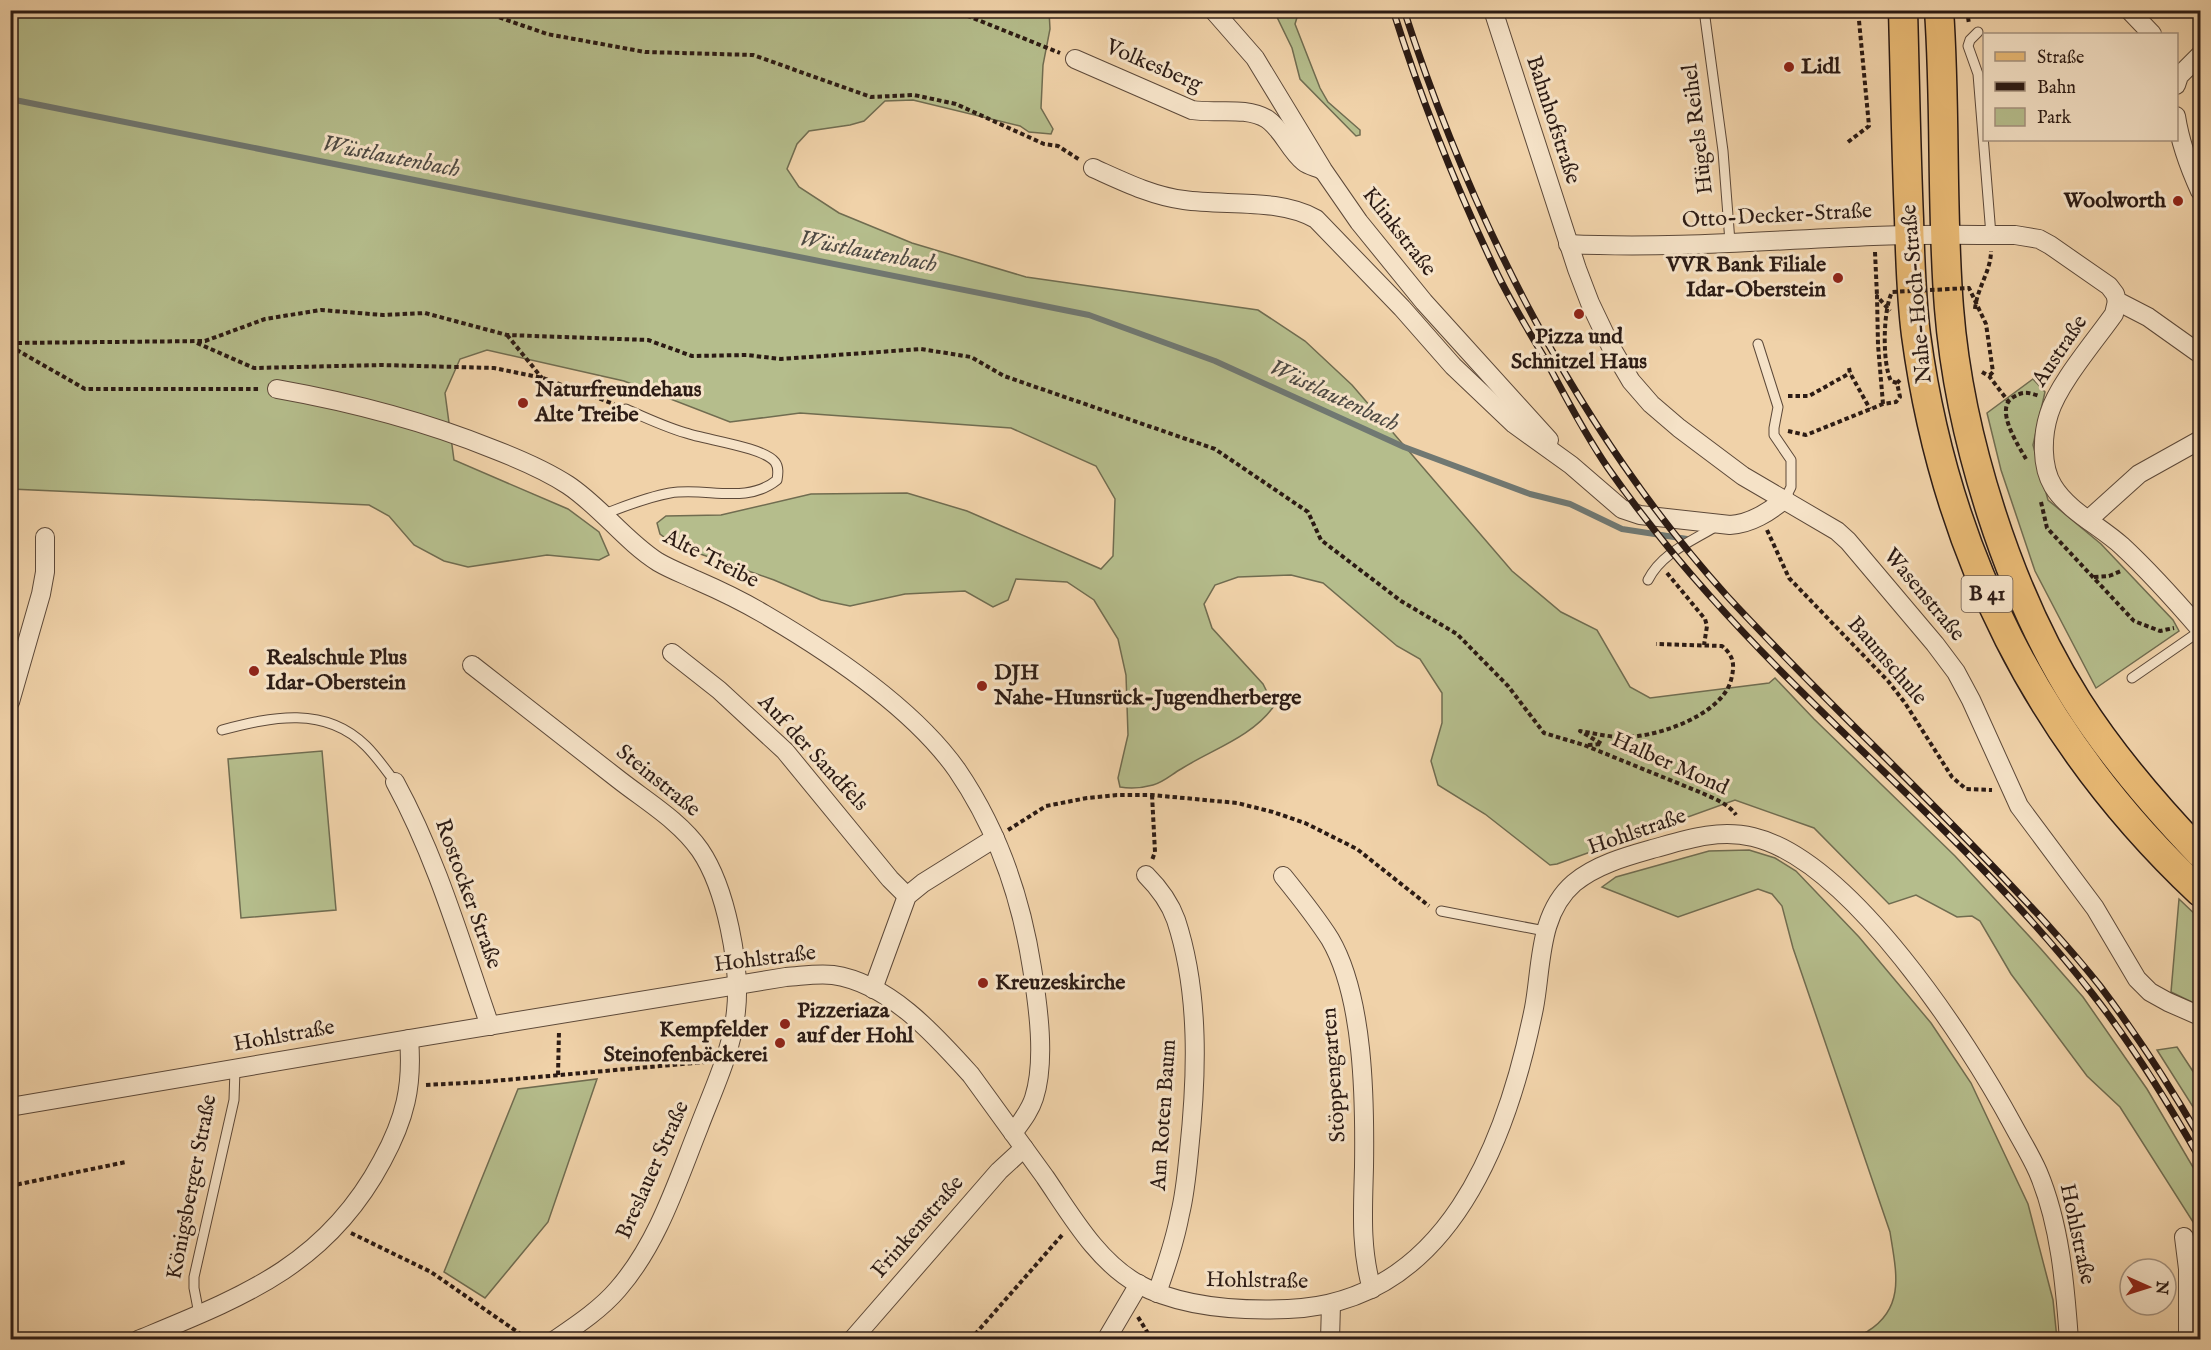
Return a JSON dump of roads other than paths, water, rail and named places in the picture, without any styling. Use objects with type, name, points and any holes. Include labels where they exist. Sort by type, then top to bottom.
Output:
[{"type":"main road","name":"Nahe-Hoch-Straße","points":[[1904,10],[1909,235],[1916,333],[1931,423],[1954,508],[1973,562],[1998,618],[2042,699],[2109,794],[2141,833],[2200,892]]},
{"type":"main road","name":"Nahe-Hoch-Straße","points":[[1939,10],[1949,308],[1960,387],[1983,486],[2020,589],[2047,649],[2090,721],[2137,784],[2200,853]]},
{"type":"street","name":"Klinkstraße","points":[[1213,10],[1255,58],[1323,170],[1359,222],[1424,302],[1571,465]]},
{"type":"street","name":"Bahnhofstraße","points":[[1493,10],[1568,244]]},
{"type":"street","points":[[2129,10],[2151,33]]},
{"type":"street","name":"Volkesberg","points":[[1075,58],[1192,110],[1233,111],[1258,116],[1276,127],[1304,162],[1323,170]]},
{"type":"street","points":[[2178,79],[2188,59]]},
{"type":"street","points":[[2178,126],[2182,146],[2200,191]]},
{"type":"street","points":[[1093,168],[1169,198],[1269,206],[1306,214],[1316,219],[1402,308],[1453,366],[1514,424],[1571,465],[1622,509],[1640,515],[1737,525],[1761,516],[1785,500]]},
{"type":"street","name":"Otto-Decker-Straße","points":[[1568,244],[1623,246],[1909,235],[2028,237],[2050,245],[2109,286],[2117,301],[2148,317],[2200,354]]},
{"type":"street","name":"Wasenstraße","points":[[1568,244],[1590,303],[1611,347],[1639,391],[1672,422],[1743,476],[1829,525],[1848,541],[1956,672],[1991,740],[2011,789],[2030,823],[2095,908],[2136,979],[2159,997],[2200,1016]]},
{"type":"street","name":"Austraße","points":[[2117,301],[2114,314],[2054,401],[2045,430],[2046,470],[2063,499],[2135,559],[2162,585],[2200,630]]},
{"type":"street","name":"Alte Treibe","points":[[277,388],[328,398],[429,426],[524,461],[568,485],[660,563],[764,614],[862,678],[895,705],[927,736],[956,769],[995,838],[1019,900],[1035,983],[1039,1034],[1039,1072],[1035,1097],[1026,1115],[1019,1141]]},
{"type":"street","points":[[2088,520],[2139,474],[2200,440]]},
{"type":"street","points":[[10,702],[41,594],[45,572],[45,537]]},
{"type":"street","name":"Auf der Sandfels","points":[[672,654],[719,690],[785,751],[890,879],[907,896]]},
{"type":"street","name":"Steinstraße","points":[[472,665],[668,817],[699,849],[718,888],[726,917],[738,985]]},
{"type":"street","name":"Rostocker Straße","points":[[395,782],[415,818],[431,855],[490,1026]]},
{"type":"street","name":"Hohlstraße","points":[[10,1107],[409,1038],[738,985],[816,974],[843,977],[873,989],[896,1004],[950,1051],[971,1075],[1105,1259],[1139,1284],[1182,1301],[1216,1306],[1285,1310],[1331,1304],[1371,1289],[1397,1275],[1426,1251],[1445,1230],[1472,1189],[1490,1151],[1526,1049],[1537,993],[1545,931],[1551,913],[1563,894],[1592,871],[1623,858],[1705,835],[1725,834],[1752,837],[1798,856],[1826,877],[1883,935],[1927,990],[1961,1038],[2001,1102],[2038,1171],[2058,1241],[2069,1340]]},
{"type":"street","points":[[873,989],[907,896],[923,883],[995,838]]},
{"type":"street","name":"Am Roten Baum","points":[[1146,875],[1166,899],[1176,919],[1192,1002],[1195,1050],[1192,1128],[1181,1212],[1171,1254],[1157,1293]]},
{"type":"street","name":"Stöppengarten","points":[[1284,876],[1330,940],[1350,991],[1357,1021],[1363,1111],[1364,1252],[1371,1289]]},
{"type":"street","name":"Breslauer Straße","points":[[555,1340],[600,1307],[618,1289],[638,1263],[653,1236],[724,1061],[736,1012],[738,985]]},
{"type":"street","points":[[138,1340],[252,1289],[285,1270],[337,1227],[356,1205],[389,1149],[402,1118],[410,1085],[409,1038]]},
{"type":"street","name":"Frinkenstraße","points":[[852,1340],[999,1171],[1019,1141]]},
{"type":"street","points":[[2184,1237],[2188,1269],[2188,1340]]},
{"type":"street","points":[[1106,1340],[1139,1284]]},
{"type":"street","points":[[1330,1340],[1331,1304]]},
{"type":"lane","name":"Hügels Reihel","points":[[1704,10],[1723,151],[1730,242]]},
{"type":"lane","points":[[1978,32],[1970,40],[1968,46],[1978,74],[1990,235]]},
{"type":"lane","points":[[1758,345],[1778,407],[1773,428],[1777,441],[1791,460],[1791,487],[1785,500]]},
{"type":"lane","points":[[604,514],[643,499],[671,492],[699,491],[735,494],[756,492],[768,488],[777,480],[779,471],[775,461],[761,453],[689,434],[626,409]]},
{"type":"lane","points":[[1648,580],[1664,557],[1720,524]]},
{"type":"lane","points":[[2132,678],[2200,630]]},
{"type":"lane","points":[[222,730],[262,720],[299,717],[327,722],[366,745],[395,782]]},
{"type":"lane","points":[[1441,911],[1545,931]]},
{"type":"lane","name":"Königsberger Straße","points":[[200,1314],[194,1277],[234,1100],[235,1069]]},
{"type":"waterway","name":"Wüstlautenbach","points":[[10,99],[1089,315],[1215,361],[1404,447],[1530,494],[1570,504],[1622,529],[1687,539]]},
{"type":"railway","points":[[1393,10],[1440,141],[1495,269],[1574,413],[1608,468],[1644,517],[1710,596],[1805,695],[1953,839],[2047,939],[2091,992],[2135,1052],[2200,1159]]},
{"type":"railway","points":[[1404,10],[1431,89],[1462,167],[1497,245],[1535,320],[1577,394],[1623,464],[1673,532],[1727,596],[1968,841],[2077,958],[2140,1042],[2200,1138]]},
{"type":"place","name":"Lidl","points":[[1789,67]]},
{"type":"place","name":"Woolworth","points":[[2178,201]]},
{"type":"place","name":"VVR Bank Filiale Idar-Oberstein","points":[[1838,278]]},
{"type":"place","name":"Pizza und Schnitzel Haus","points":[[1579,314]]},
{"type":"place","name":"Naturfreundehaus Alte Treibe","points":[[523,403]]},
{"type":"place","name":"Realschule Plus Idar-Oberstein","points":[[254,671]]},
{"type":"place","name":"DJH Nahe-Hunsrück-Jugendherberge","points":[[982,686]]},
{"type":"place","name":"Kreuzeskirche","points":[[983,983]]},
{"type":"place","name":"Pizzeriaza auf der Hohl","points":[[785,1024]]},
{"type":"place","name":"Kempfelder Steinofenbäckerei","points":[[780,1043]]}]
